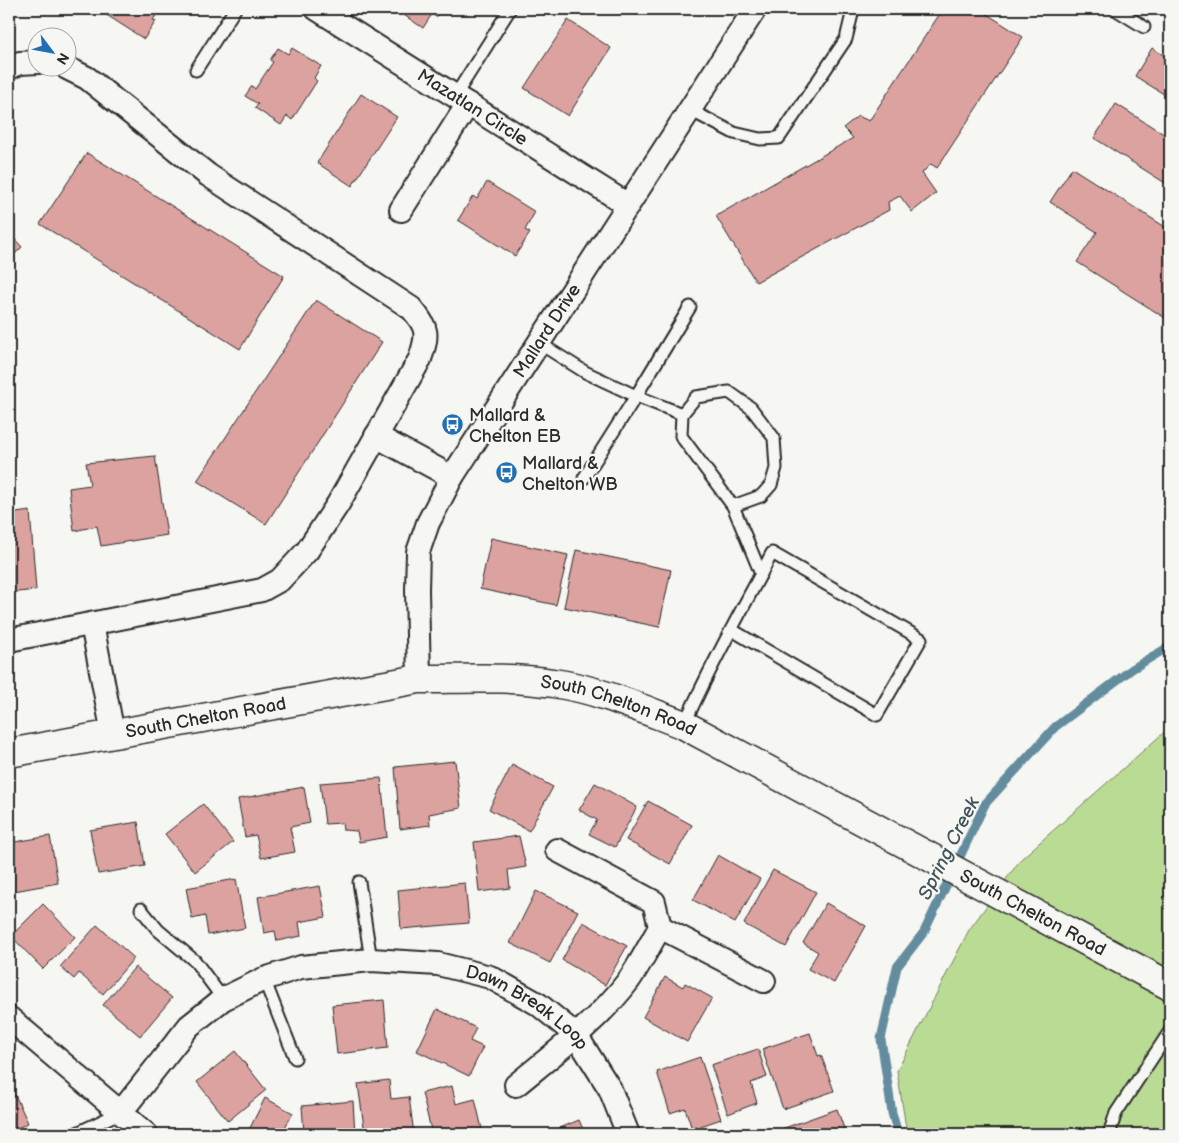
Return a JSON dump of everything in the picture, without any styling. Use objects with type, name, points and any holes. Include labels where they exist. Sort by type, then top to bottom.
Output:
[{"type":"main road","name":"South Chelton Road","points":[[9,753],[420,679],[485,678],[554,683],[605,695],[684,725],[1170,986]]},
{"type":"street","name":"Mazatlan Circle","points":[[317,9],[628,205]]},
{"type":"street","name":"Mallard Drive","points":[[420,679],[417,590],[418,552],[428,523],[452,477],[755,9]]},
{"type":"street","points":[[9,68],[20,63],[28,63]]},
{"type":"street","points":[[9,640],[262,590],[280,580],[307,551],[338,504],[420,359],[426,340],[423,321],[411,308],[208,175],[87,78],[78,74]]},
{"type":"street","points":[[402,210],[462,100]]},
{"type":"street","points":[[376,436],[452,477]]},
{"type":"street","points":[[92,624],[113,734]]},
{"type":"street","points":[[516,1085],[576,1036],[608,1005],[629,979],[660,927],[654,902],[556,850]]},
{"type":"street","points":[[660,927],[764,981]]},
{"type":"street","name":"Dawn Break Loop","points":[[121,1112],[190,1026],[222,1000],[264,980],[302,967],[371,960],[438,964],[490,977],[538,1004],[576,1036],[610,1089],[628,1134]]},
{"type":"street","points":[[9,1018],[146,1134]]},
{"type":"lane","points":[[196,70],[235,9]]},
{"type":"lane","points":[[462,100],[510,9]]},
{"type":"lane","points":[[690,110],[734,134],[760,140],[779,138],[846,39],[852,14],[849,9]]},
{"type":"lane","points":[[1115,9],[1144,27]]},
{"type":"lane","points":[[584,478],[690,307]]},
{"type":"lane","points":[[539,343],[585,372],[636,396],[682,414]]},
{"type":"lane","points":[[733,506],[761,496],[771,485],[776,468],[774,438],[751,408],[729,392],[696,396],[682,414],[681,436],[733,506],[761,574]]},
{"type":"lane","points":[[684,725],[704,679],[772,553],[920,639],[877,715],[732,630]]},
{"type":"lane","points":[[359,882],[371,960]]},
{"type":"lane","points":[[141,909],[158,930],[195,961],[222,1000]]},
{"type":"lane","points":[[264,980],[295,1058]]},
{"type":"lane","points":[[1109,1134],[1116,1113],[1170,1030]]},
{"type":"lane","points":[[75,1134],[121,1112]]},
{"type":"green space","points":[[1170,727],[1170,1134],[907,1134],[897,1071],[969,930],[1021,859]]},
{"type":"building","points":[[108,9],[160,9],[153,20],[156,21],[144,39],[105,14]]},
{"type":"building","points":[[395,9],[442,9],[436,17],[432,14],[423,28]]},
{"type":"building","points":[[943,9],[979,9],[1023,37],[937,168],[931,164],[922,173],[936,193],[912,212],[900,196],[888,202],[889,210],[756,282],[716,216],[853,138],[843,128],[858,116],[869,121]]},
{"type":"building","points":[[568,20],[611,48],[568,116],[524,88]]},
{"type":"building","points":[[278,48],[288,54],[292,48],[321,66],[314,78],[317,81],[292,120],[287,116],[281,125],[255,108],[258,104],[245,96],[252,86],[255,89],[273,62],[270,60]]},
{"type":"building","points":[[1152,48],[1170,59],[1170,98],[1135,76]]},
{"type":"building","points":[[361,94],[397,117],[352,186],[317,163]]},
{"type":"building","points":[[1116,104],[1170,138],[1170,186],[1094,138]]},
{"type":"building","points":[[87,153],[284,276],[240,349],[40,224]]},
{"type":"building","points":[[1072,168],[1170,230],[1170,321],[1077,262],[1097,232],[1050,202]]},
{"type":"building","points":[[487,182],[535,212],[525,230],[530,233],[515,256],[458,220],[473,196],[477,199]]},
{"type":"building","points":[[9,233],[22,247],[9,260]]},
{"type":"building","points":[[316,300],[382,342],[266,524],[197,481]]},
{"type":"building","points":[[155,456],[167,535],[101,546],[97,526],[74,531],[69,488],[90,485],[86,463]]},
{"type":"building","points":[[30,511],[36,590],[9,593],[9,514]]},
{"type":"building","points":[[491,538],[568,555],[556,605],[480,589]]},
{"type":"building","points":[[576,550],[671,570],[659,627],[564,607]]},
{"type":"building","points":[[455,761],[461,808],[429,814],[430,825],[400,829],[395,767]]},
{"type":"building","points":[[512,765],[553,787],[529,831],[489,809]]},
{"type":"building","points":[[381,778],[387,837],[359,842],[357,831],[343,830],[342,823],[325,824],[320,783]]},
{"type":"building","points":[[595,783],[637,807],[615,847],[589,834],[597,820],[579,810]]},
{"type":"building","points":[[304,787],[310,823],[290,827],[295,852],[261,858],[256,835],[245,837],[238,799]]},
{"type":"building","points":[[648,801],[692,825],[670,864],[626,840]]},
{"type":"building","points":[[203,804],[233,842],[195,872],[165,834]]},
{"type":"building","points":[[138,822],[145,866],[98,874],[90,830]]},
{"type":"building","points":[[50,836],[58,883],[9,892],[9,843]]},
{"type":"building","points":[[519,836],[526,867],[508,870],[510,888],[479,892],[474,842]]},
{"type":"building","points":[[718,855],[760,879],[735,923],[693,900]]},
{"type":"building","points":[[773,870],[816,892],[786,947],[744,924]]},
{"type":"building","points":[[236,879],[245,928],[208,935],[205,916],[192,919],[186,888]]},
{"type":"building","points":[[465,883],[469,923],[401,929],[398,890]]},
{"type":"building","points":[[320,886],[326,917],[299,922],[301,936],[277,941],[275,931],[264,933],[258,897]]},
{"type":"building","points":[[536,891],[578,911],[550,963],[510,943]]},
{"type":"building","points":[[826,903],[866,926],[834,983],[808,969],[818,952],[803,943]]},
{"type":"building","points":[[43,904],[75,937],[43,969],[11,936]]},
{"type":"building","points":[[583,922],[627,946],[605,985],[562,960]]},
{"type":"building","points":[[97,925],[134,958],[103,994],[79,973],[74,979],[60,967]]},
{"type":"building","points":[[135,967],[172,998],[140,1036],[103,1005]]},
{"type":"building","points":[[665,977],[683,987],[685,983],[712,998],[687,1042],[643,1017]]},
{"type":"building","points":[[384,1000],[388,1048],[337,1054],[332,1005]]},
{"type":"building","points":[[437,1009],[476,1028],[470,1041],[483,1047],[469,1076],[417,1051]]},
{"type":"building","points":[[810,1033],[818,1056],[821,1055],[834,1091],[783,1109],[762,1049]]},
{"type":"building","points":[[758,1049],[767,1077],[751,1083],[757,1103],[728,1114],[711,1065]]},
{"type":"building","points":[[235,1051],[266,1090],[228,1121],[197,1082]]},
{"type":"building","points":[[700,1057],[721,1119],[692,1129],[685,1108],[670,1113],[657,1072]]},
{"type":"building","points":[[389,1080],[391,1099],[409,1097],[414,1134],[365,1134],[358,1084]]},
{"type":"building","points":[[9,1085],[28,1123],[9,1132]]},
{"type":"building","points":[[452,1086],[456,1104],[475,1099],[482,1129],[461,1134],[432,1134],[422,1093]]},
{"type":"building","points":[[265,1098],[293,1113],[284,1129],[294,1134],[247,1134]]},
{"type":"building","points":[[353,1101],[355,1134],[304,1134],[302,1106]]},
{"type":"building","points":[[837,1109],[846,1134],[777,1134],[776,1131]]},
{"type":"building","points":[[579,1120],[585,1134],[546,1134]]},
{"type":"waterway","name":"Spring Creek","points":[[898,1134],[892,1113],[881,1039],[897,967],[924,932],[985,804],[1055,727],[1132,669],[1170,646]]},
{"type":"place","name":"Mallard & Chelton EB","points":[[453,425]]},
{"type":"place","name":"Mallard & Chelton WB","points":[[506,473]]}]
